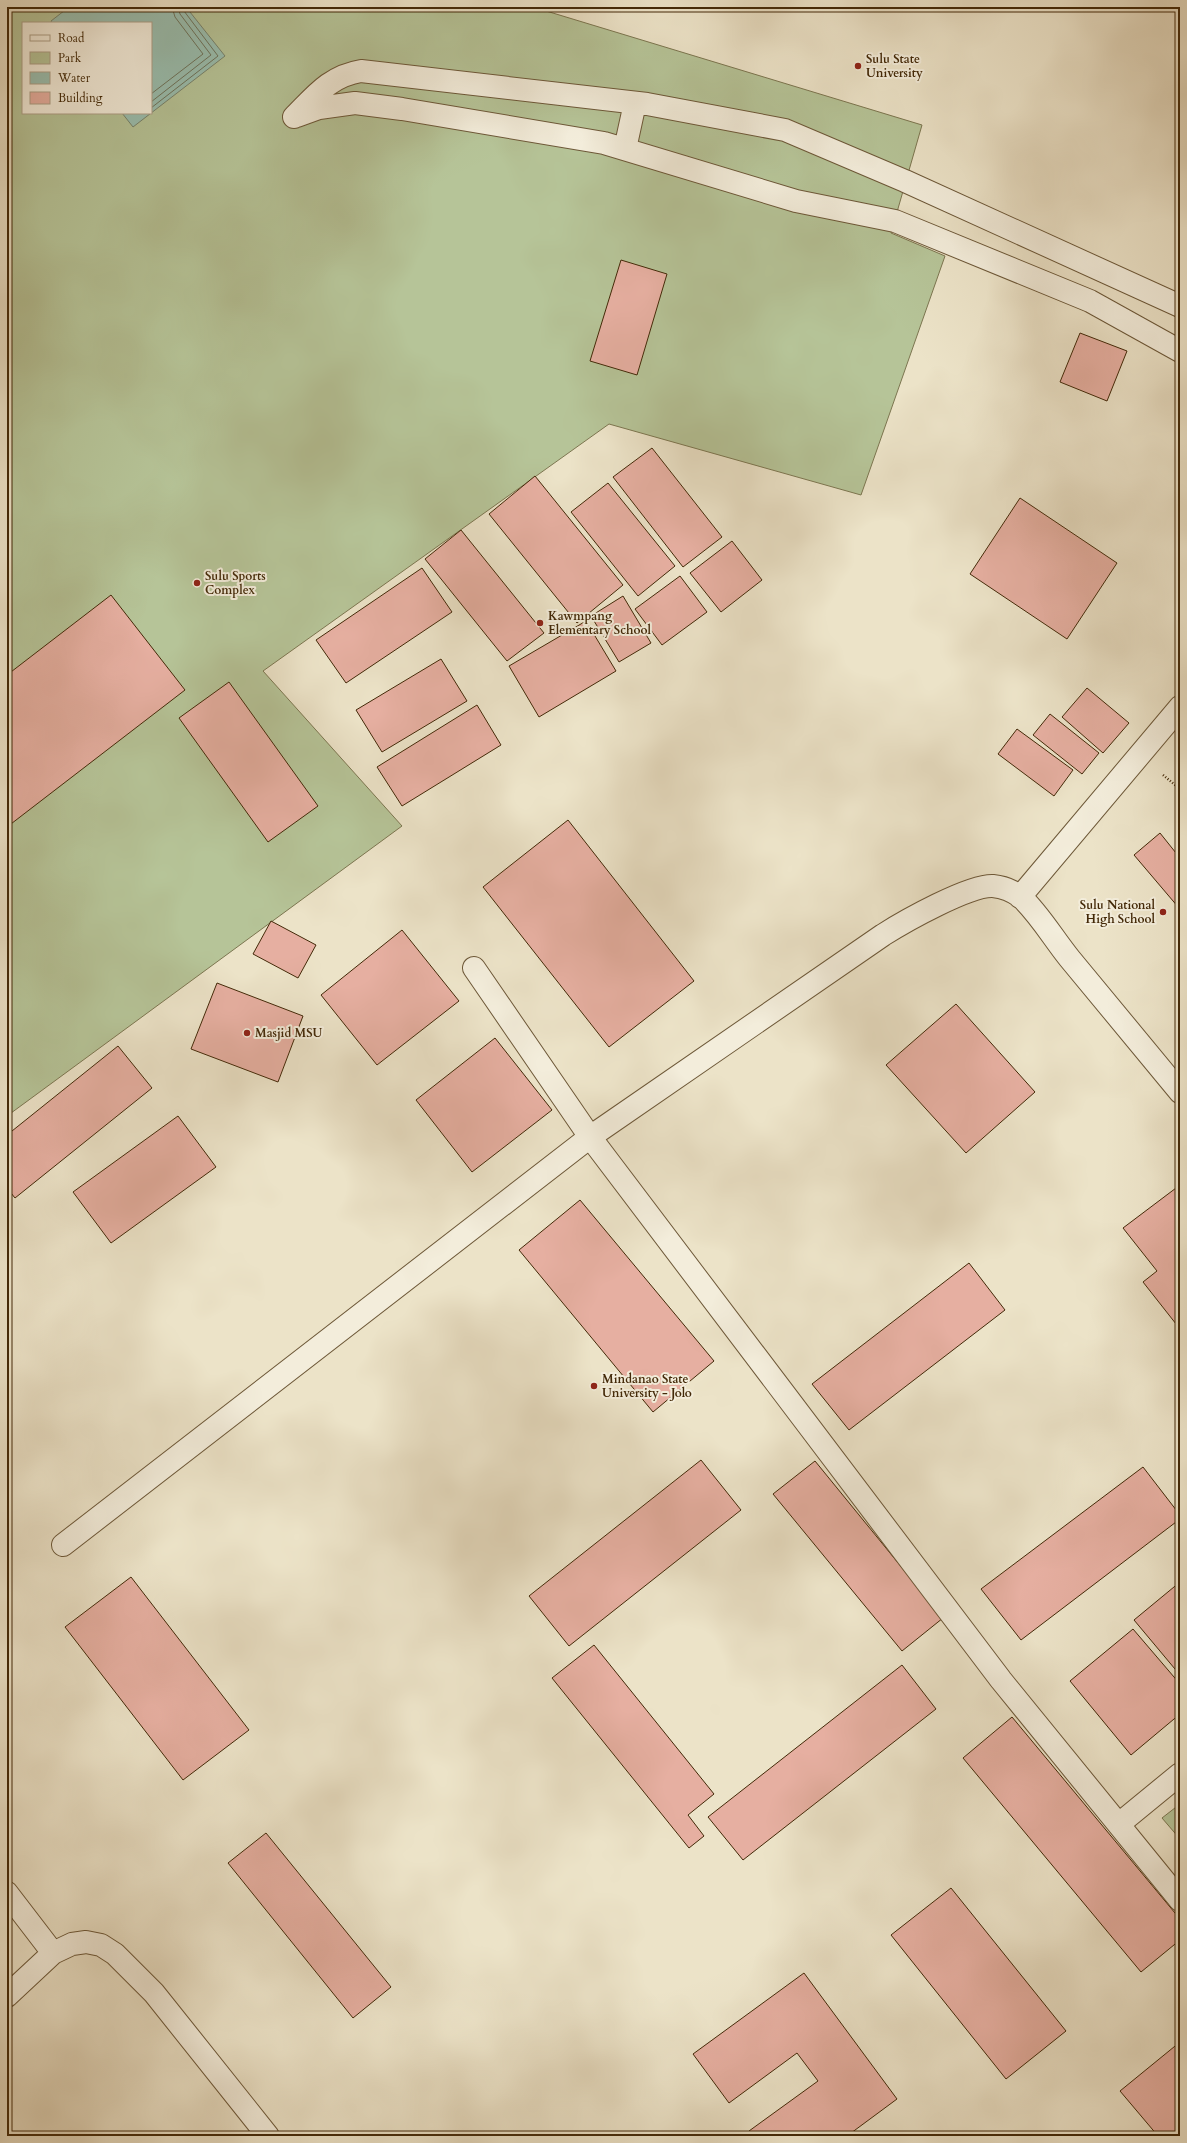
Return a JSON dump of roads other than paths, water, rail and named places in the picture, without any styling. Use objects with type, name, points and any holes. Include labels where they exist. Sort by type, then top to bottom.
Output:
[{"type":"street","points":[[1180,306],[961,206],[785,130],[635,103],[361,70],[349,73],[329,82],[294,117],[319,108],[355,103],[402,109],[604,142],[796,201],[895,221],[1090,301],[1180,351]]},
{"type":"street","points":[[624,149],[635,103]]},
{"type":"street","points":[[1020,897],[1180,707]]},
{"type":"street","points":[[64,1545],[590,1137],[910,918],[982,887],[1003,888],[1020,897],[1042,921],[1069,957],[1180,1092]]},
{"type":"street","points":[[474,968],[590,1137],[1001,1680],[1180,1900]]},
{"type":"street","points":[[1119,1824],[1180,1774]]},
{"type":"street","points":[[7,1893],[53,1953]]},
{"type":"street","points":[[7,1996],[53,1953],[72,1944],[86,1942],[101,1946],[114,1954],[154,1993],[268,2136]]},
{"type":"water","points":[[69,7],[186,7],[225,56],[152,112],[152,22],[51,21]]},
{"type":"water","points":[[123,114],[150,114],[133,127]]},
{"type":"place","name":"Sulu State University","points":[[858,66]]},
{"type":"place","name":"Sulu Sports Complex","points":[[197,583]]},
{"type":"place","name":"Kawmpang Elementary School","points":[[540,623]]},
{"type":"place","name":"Sulu National High School","points":[[1163,912]]},
{"type":"place","name":"Masjid MSU","points":[[247,1033]]},
{"type":"place","name":"Mindanao State University - Jolo","points":[[594,1386]]}]
